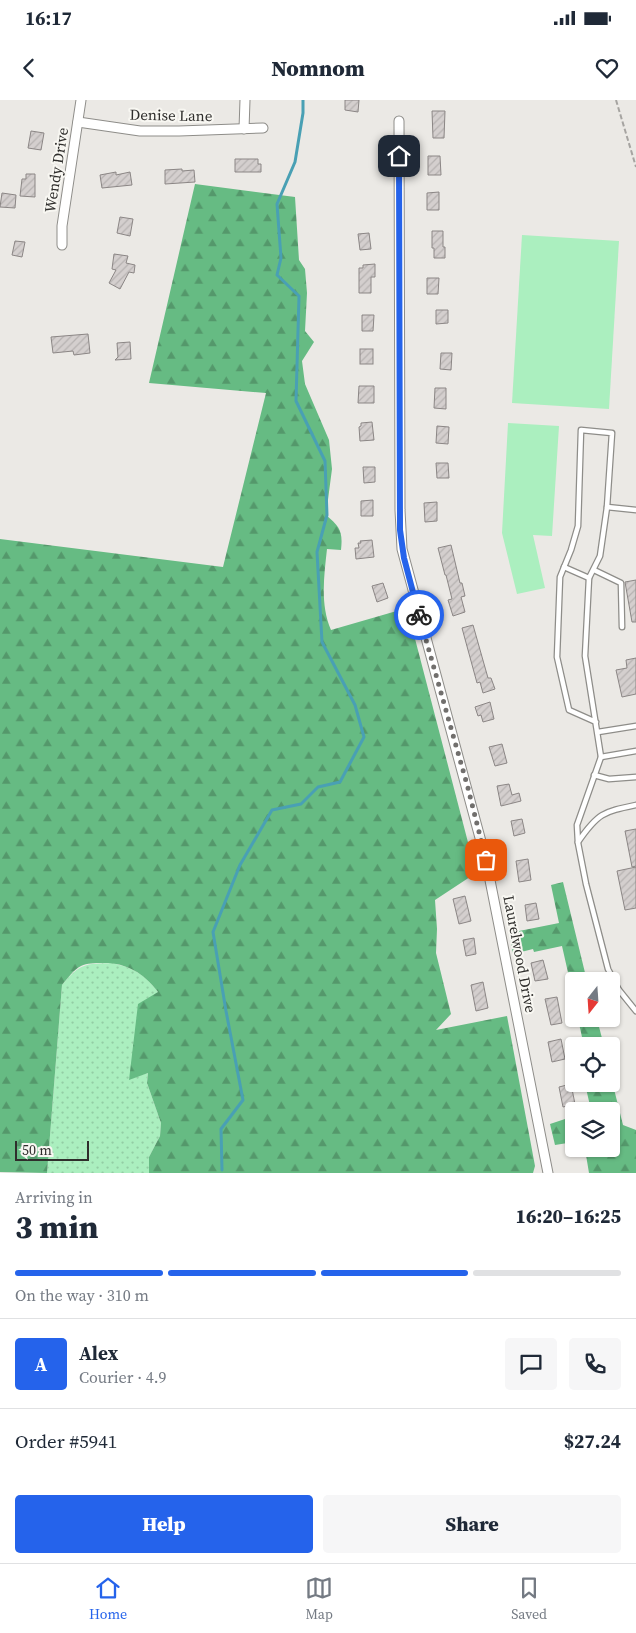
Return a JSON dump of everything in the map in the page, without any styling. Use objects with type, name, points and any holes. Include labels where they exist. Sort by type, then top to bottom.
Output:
[{"type":"street","name":"Wendy Drive","points":[[62,245],[62,226],[81,100]]},
{"type":"street","points":[[244,129],[245,100]]},
{"type":"street","name":"Laurelwood Drive","points":[[399,121],[400,500],[402,549],[486,860],[548,1173]]},
{"type":"street","name":"Denise Lane","points":[[78,122],[140,131],[263,128]]},
{"type":"lane","points":[[596,722],[569,710],[558,657],[560,577],[578,526],[582,430],[612,432],[607,507],[600,556],[589,578],[585,656],[598,732],[601,757],[577,824],[578,843],[586,884],[608,969],[619,990],[636,1011]]},
{"type":"lane","points":[[607,507],[636,510]]},
{"type":"lane","points":[[564,567],[589,578]]},
{"type":"lane","points":[[594,570],[621,583],[622,627]]},
{"type":"lane","points":[[598,732],[636,726]]},
{"type":"lane","points":[[601,757],[636,751]]},
{"type":"lane","points":[[594,775],[609,779],[636,777]]},
{"type":"lane","points":[[578,843],[590,825],[600,815],[636,805]]},
{"type":"path","points":[[616,100],[636,167]]},
{"type":"green space","points":[[195,184],[295,197],[299,260],[305,269],[307,293],[305,331],[314,342],[302,361],[305,384],[329,440],[332,469],[326,515],[335,523],[341,534],[341,550],[327,549],[324,590],[325,611],[331,630],[407,608],[476,873],[435,900],[436,953],[451,1014],[436,1030],[507,1016],[535,1166],[533,1173],[149,1173],[149,1157],[160,1136],[161,1123],[147,1083],[148,1073],[129,1080],[138,1004],[158,992],[140,974],[126,966],[110,963],[88,964],[78,967],[62,985],[47,1173],[0,1172],[0,539],[223,567],[266,393],[149,383]]},
{"type":"green space","points":[[522,235],[619,241],[609,409],[512,403]]},
{"type":"green space","points":[[508,423],[559,426],[552,536],[533,535],[545,588],[517,594],[502,533]]},
{"type":"green space","points":[[563,882],[585,972],[568,972],[562,946],[534,952],[533,949],[513,954],[509,933],[559,923],[551,885]]},
{"type":"green space","points":[[112,963],[138,973],[158,992],[129,1079],[148,1073],[147,1083],[161,1123],[160,1136],[149,1157],[149,1173],[47,1173],[62,985],[74,972],[84,966]]},
{"type":"green space","points":[[580,1028],[599,1028],[602,1037],[582,1037]]},
{"type":"green space","points":[[587,1092],[615,1092],[617,1102],[589,1102]]},
{"type":"green space","points":[[620,1113],[623,1125],[636,1130],[636,1173],[589,1173],[586,1157],[620,1157]]},
{"type":"green space","points":[[565,1119],[565,1143],[555,1145],[550,1124]]},
{"type":"building","points":[[345,100],[359,100],[358,112],[345,110]]},
{"type":"building","points":[[432,111],[445,111],[444,138],[433,138]]},
{"type":"building","points":[[31,131],[44,133],[41,150],[28,148]]},
{"type":"building","points":[[428,156],[440,156],[441,175],[428,175]]},
{"type":"building","points":[[235,159],[258,159],[258,164],[261,164],[261,172],[235,172]]},
{"type":"building","points":[[182,169],[182,171],[194,170],[195,182],[165,184],[165,170]]},
{"type":"building","points":[[116,172],[116,175],[130,172],[132,185],[102,188],[100,175]]},
{"type":"building","points":[[26,174],[35,174],[35,197],[20,196],[22,179],[26,179]]},
{"type":"building","points":[[439,192],[439,210],[427,210],[427,193]]},
{"type":"building","points":[[2,193],[16,195],[15,208],[0,207]]},
{"type":"building","points":[[120,217],[133,219],[130,236],[117,233]]},
{"type":"building","points":[[432,231],[443,231],[445,258],[434,258]]},
{"type":"building","points":[[369,233],[371,249],[360,250],[358,234]]},
{"type":"building","points":[[15,241],[25,242],[22,257],[12,255]]},
{"type":"building","points":[[114,254],[128,256],[126,263],[135,265],[134,273],[129,272],[120,289],[109,283],[116,270],[112,269]]},
{"type":"building","points":[[375,264],[375,277],[371,277],[371,293],[359,293],[359,268],[363,268],[363,265]]},
{"type":"building","points":[[427,278],[439,278],[438,294],[427,294]]},
{"type":"building","points":[[436,310],[448,310],[448,323],[436,324]]},
{"type":"building","points":[[362,315],[374,315],[373,331],[362,331]]},
{"type":"building","points":[[88,334],[90,353],[74,355],[73,351],[53,353],[51,337]]},
{"type":"building","points":[[130,342],[131,359],[115,360],[118,357],[117,343]]},
{"type":"building","points":[[360,349],[373,349],[373,364],[360,364]]},
{"type":"building","points":[[441,353],[452,353],[451,370],[440,369]]},
{"type":"building","points":[[359,386],[374,386],[374,403],[358,403]]},
{"type":"building","points":[[435,388],[446,388],[446,409],[434,408]]},
{"type":"building","points":[[372,422],[374,440],[360,441],[359,427],[361,423]]},
{"type":"building","points":[[437,426],[449,427],[448,444],[436,443]]},
{"type":"building","points":[[436,463],[448,463],[449,478],[437,478]]},
{"type":"building","points":[[363,467],[375,467],[375,482],[364,483]]},
{"type":"building","points":[[373,500],[373,516],[361,516],[361,501]]},
{"type":"building","points":[[437,502],[437,521],[425,522],[424,503]]},
{"type":"building","points":[[372,540],[374,557],[356,559],[355,548],[359,548],[358,543],[361,543],[360,541]]},
{"type":"building","points":[[451,545],[465,596],[461,597],[465,612],[453,616],[448,600],[452,599],[438,548]]},
{"type":"building","points":[[636,580],[636,622],[632,622],[625,582]]},
{"type":"building","points":[[383,583],[388,598],[377,602],[372,586]]},
{"type":"building","points":[[473,625],[488,678],[491,678],[495,689],[483,693],[480,682],[477,683],[462,628]]},
{"type":"building","points":[[636,658],[636,694],[622,697],[616,670],[627,668],[626,660]]},
{"type":"building","points":[[490,702],[494,719],[483,722],[481,715],[478,716],[475,707]]},
{"type":"building","points":[[502,744],[507,763],[495,766],[489,747]]},
{"type":"building","points":[[509,784],[512,795],[519,793],[521,801],[501,806],[497,786]]},
{"type":"building","points":[[522,819],[525,833],[514,836],[511,821]]},
{"type":"building","points":[[636,829],[636,866],[632,867],[625,831]]},
{"type":"building","points":[[528,859],[531,880],[519,882],[516,861]]},
{"type":"building","points":[[636,867],[636,908],[625,910],[617,871]]},
{"type":"building","points":[[465,896],[471,921],[459,924],[453,899]]},
{"type":"building","points":[[536,903],[539,919],[527,921],[525,905]]},
{"type":"building","points":[[474,938],[476,954],[466,956],[463,940]]},
{"type":"building","points":[[543,960],[548,979],[535,981],[531,963]]},
{"type":"building","points":[[483,982],[488,1008],[476,1011],[471,985]]},
{"type":"building","points":[[557,997],[562,1023],[551,1025],[545,999]]},
{"type":"building","points":[[561,1039],[565,1059],[552,1062],[548,1042]]},
{"type":"building","points":[[565,1086],[565,1092],[573,1092],[575,1102],[565,1102],[565,1106],[563,1107],[559,1087]]},
{"type":"waterway","points":[[222,1170],[221,1129],[243,1100],[213,932],[240,865],[272,810],[301,804],[318,787],[340,782],[364,737],[355,705],[322,642],[317,552],[327,515],[325,461],[296,401],[299,296],[277,275],[281,258],[277,204],[295,162],[303,113],[303,100]]},
{"type":"way so far","points":[[419,615],[468,788],[486,860]]},
{"type":"route","points":[[399,156],[400,530],[406,568],[419,615]]}]
